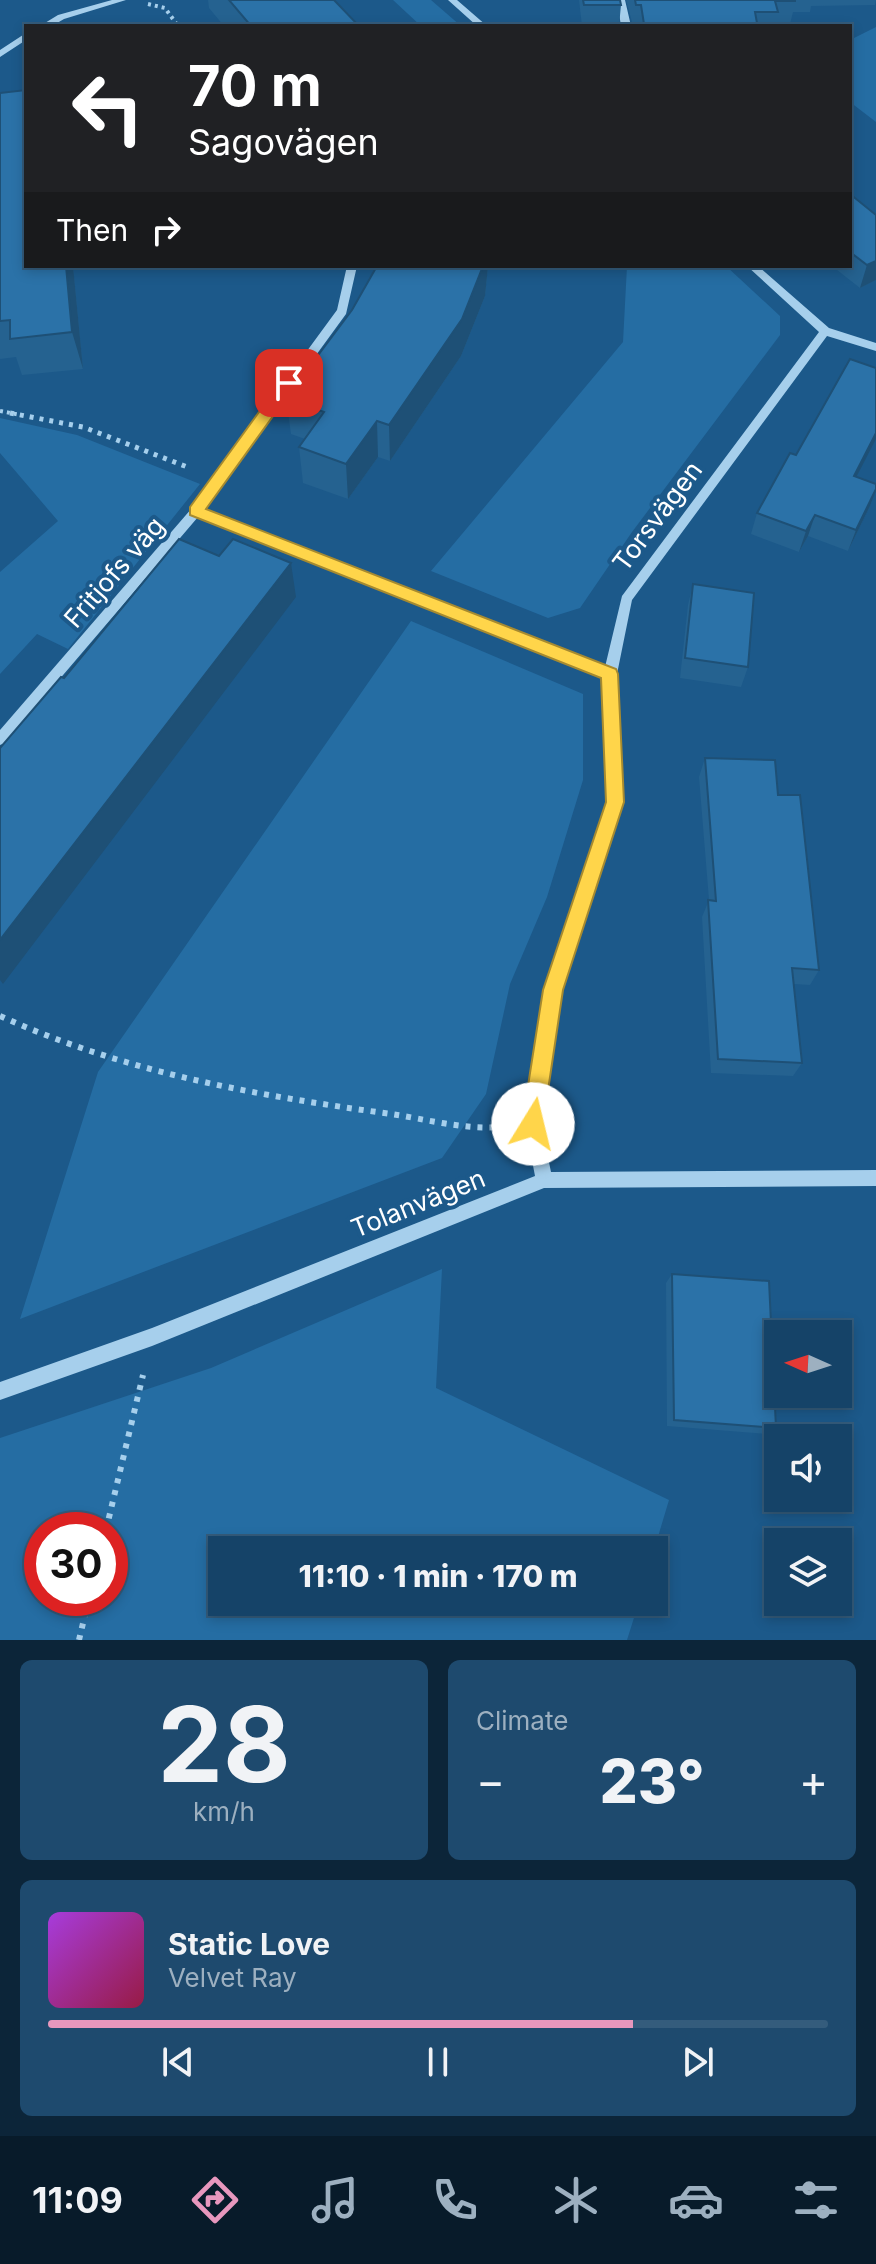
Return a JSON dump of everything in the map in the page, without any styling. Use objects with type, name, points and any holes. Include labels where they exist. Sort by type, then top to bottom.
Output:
[{"type":"street","points":[[49,24],[61,17],[122,0]]},
{"type":"street","points":[[456,3],[472,0]]},
{"type":"street","points":[[621,0],[626,24]]},
{"type":"street","points":[[456,3],[480,24]]},
{"type":"street","points":[[0,54],[24,37]]},
{"type":"street","name":"Fritjofs väg","points":[[0,739],[196,511],[217,478],[342,311],[352,268]]},
{"type":"street","points":[[754,268],[825,331],[876,347]]},
{"type":"street","name":"Torsvägen","points":[[544,1180],[533,1124],[553,990],[615,802],[610,674],[626,599],[825,331]]},
{"type":"street","points":[[196,511],[610,674]]},
{"type":"street","name":"Tolanvägen","points":[[0,1391],[152,1337],[544,1180],[876,1178]]},
{"type":"path","points":[[136,0],[165,8],[177,24]]},
{"type":"path","points":[[0,411],[83,427],[217,478]]},
{"type":"path","points":[[0,1016],[32,1032],[178,1080],[489,1128],[533,1124]]},
{"type":"path","points":[[110,1512],[152,1337]]},
{"type":"path","points":[[79,1640],[85,1616]]},
{"type":"shaded area","points":[[393,0],[431,0],[459,24],[419,24]]},
{"type":"shaded area","points":[[876,27],[876,122],[852,104],[852,39]]},
{"type":"shaded area","points":[[627,268],[728,268],[780,316],[780,335],[632,532],[580,608],[548,618],[431,571],[623,342]]},
{"type":"shaded area","points":[[0,418],[77,435],[200,484],[68,649],[37,634],[0,674],[0,572],[58,521],[0,453]]},
{"type":"shaded area","points":[[411,621],[583,694],[583,780],[547,897],[510,984],[486,1094],[442,1158],[20,1319],[98,1072]]},
{"type":"shaded area","points":[[442,1269],[436,1388],[669,1500],[658,1536],[208,1536],[208,1616],[635,1616],[627,1640],[0,1640],[0,1438],[211,1368]]},
{"type":"building","points":[[229,0],[334,0],[357,24],[249,24]]},
{"type":"building","points":[[583,0],[620,0],[621,5],[584,5]]},
{"type":"building","points":[[635,0],[795,1],[775,1],[778,12],[755,12],[757,23],[644,24],[641,5],[636,5]]},
{"type":"building","points":[[24,90],[24,268],[66,268],[72,332],[10,339],[10,320],[0,321],[0,93]]},
{"type":"building","points":[[852,196],[876,215],[876,261],[867,265],[852,254]]},
{"type":"building","points":[[376,268],[482,268],[462,319],[389,425],[377,421],[346,464],[299,447],[324,412],[286,398],[352,310]]},
{"type":"building","points":[[850,359],[876,368],[876,433],[854,476],[876,484],[876,489],[856,530],[815,515],[806,531],[757,513],[790,453],[796,455]]},
{"type":"building","points":[[179,539],[219,556],[233,539],[291,563],[0,940],[0,748],[61,677],[64,678]]},
{"type":"building","points":[[693,584],[754,593],[748,667],[685,658]]},
{"type":"building","points":[[705,758],[775,760],[778,795],[800,795],[819,970],[792,968],[802,1063],[718,1059],[708,900],[716,901]]},
{"type":"building","points":[[672,1274],[769,1281],[771,1320],[764,1320],[764,1408],[775,1408],[776,1424],[764,1424],[764,1427],[674,1420]]},
{"type":"route","points":[[289,383],[217,478],[196,511],[610,674],[615,802],[553,990],[533,1124]]}]
